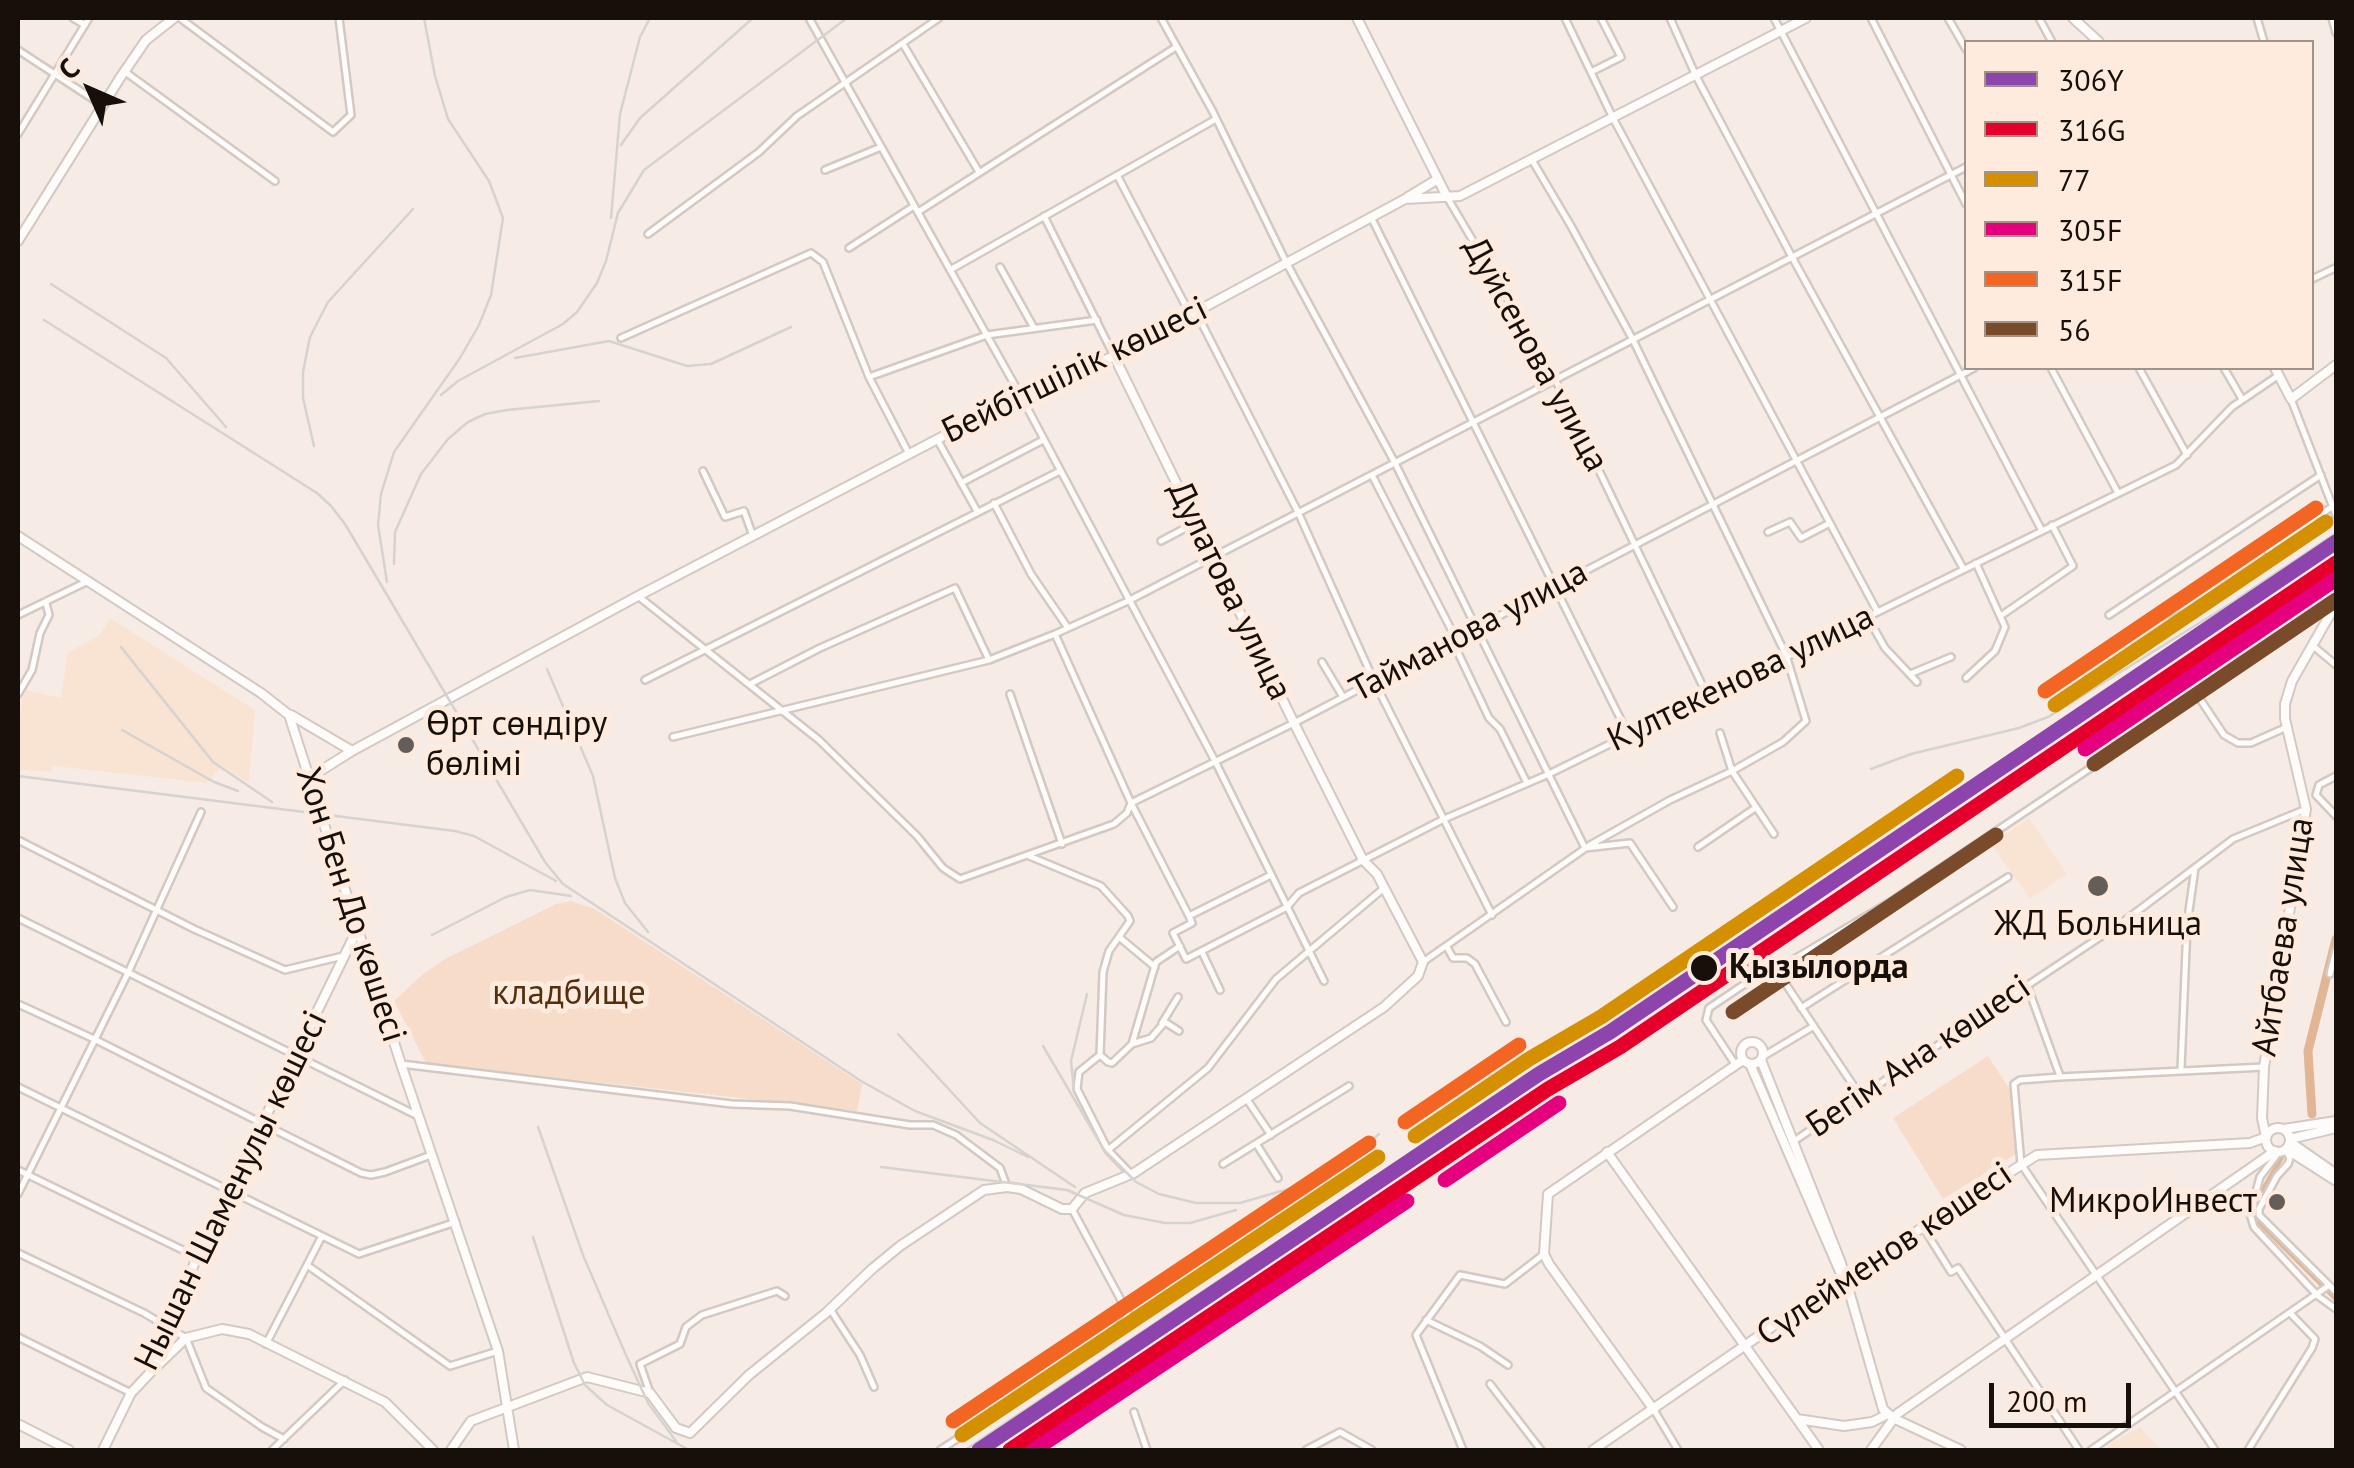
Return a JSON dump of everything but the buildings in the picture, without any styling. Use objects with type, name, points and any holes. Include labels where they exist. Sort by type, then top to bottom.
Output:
[{"type":"street","points":[[73,18],[85,25]]},
{"type":"street","points":[[18,134],[89,18]]},
{"type":"street","points":[[18,240],[22,225],[124,71],[146,40],[172,18],[333,132],[350,115],[339,18]]},
{"type":"street","points":[[809,18],[1022,398],[1215,760],[1324,981]]},
{"type":"street","points":[[648,234],[759,152],[797,116],[939,18]]},
{"type":"street","points":[[1161,18],[1395,463],[1585,848]]},
{"type":"street","name":"Дуйсенова улица","points":[[1357,18],[1447,197],[1556,381],[1708,695]]},
{"type":"street","points":[[1565,18],[1613,118],[1877,611]]},
{"type":"street","points":[[1591,72],[1621,57],[1601,18]]},
{"type":"street","points":[[1670,18],[1696,76],[1792,258],[1964,568]]},
{"type":"street","points":[[1774,18],[2041,529]]},
{"type":"street","name":"Бейбітшілік көшесі","points":[[308,778],[638,596],[937,439],[1114,356],[1405,198],[1460,196],[1806,18]]},
{"type":"street","points":[[1870,18],[1964,200]]},
{"type":"street","points":[[1948,18],[1964,46]]},
{"type":"street","points":[[2039,18],[2051,40]]},
{"type":"street","points":[[2332,18],[2336,33]]},
{"type":"street","points":[[2078,19],[2097,40]]},
{"type":"street","points":[[903,44],[979,172]]},
{"type":"street","points":[[850,248],[1177,47]]},
{"type":"street","points":[[18,50],[102,105]]},
{"type":"street","points":[[124,71],[275,180]]},
{"type":"street","points":[[950,270],[1216,119]]},
{"type":"street","points":[[825,170],[881,146]]},
{"type":"street","points":[[1072,1209],[1085,1193],[1133,1173],[1384,1006],[1411,985],[1423,962],[1585,848],[1783,742],[1806,721],[1786,656],[1713,504],[1633,341],[1532,160]]},
{"type":"street","points":[[674,737],[989,660],[1128,602],[1964,168]]},
{"type":"street","points":[[1116,174],[1298,512],[1374,681],[1492,915]]},
{"type":"street","points":[[1405,198],[1438,180]]},
{"type":"street","name":"Дулатова улица","points":[[1044,215],[1294,723],[1364,860],[1384,888],[1423,962]]},
{"type":"street","points":[[1371,217],[1628,734]]},
{"type":"street","points":[[621,338],[811,252],[823,262],[869,376],[909,454]]},
{"type":"street","points":[[1000,267],[1034,328]]},
{"type":"street","points":[[869,376],[987,336],[1097,320]]},
{"type":"street","points":[[2291,399],[2336,365]]},
{"type":"street","name":"Тайманова улица","points":[[781,708],[852,770],[926,845],[942,868],[960,880],[1114,824],[1127,813],[1131,803],[1294,723],[1970,370]]},
{"type":"street","points":[[2052,370],[2118,494]]},
{"type":"street","points":[[2140,370],[2186,456]]},
{"type":"street","points":[[2225,370],[2242,399]]},
{"type":"street","points":[[2277,371],[2336,515]]},
{"type":"street","name":"Култекенова улица","points":[[1180,946],[1186,960],[1287,907],[1299,894],[1444,819],[1548,774],[2176,466],[2242,399],[2277,371]]},
{"type":"street","points":[[937,439],[977,512]]},
{"type":"street","points":[[961,483],[1044,440]]},
{"type":"street","points":[[703,471],[725,517],[744,512],[753,536]]},
{"type":"street","points":[[645,680],[1060,471]]},
{"type":"street","points":[[1372,475],[1489,718],[1500,729],[1527,784]]},
{"type":"street","points":[[2109,614],[2321,475]]},
{"type":"street","points":[[994,503],[1031,574],[1068,628]]},
{"type":"street","points":[[2268,551],[2333,506]]},
{"type":"street","points":[[1768,532],[1790,522],[1800,538],[1830,524]]},
{"type":"street","points":[[1161,541],[1195,523]]},
{"type":"street","points":[[2002,615],[2072,566],[2052,525]]},
{"type":"street","points":[[18,536],[289,715],[352,751]]},
{"type":"street","points":[[1966,678],[2004,637],[2002,615],[1976,562]]},
{"type":"street","points":[[18,615],[86,582]]},
{"type":"street","points":[[750,684],[955,588],[989,660]]},
{"type":"street","points":[[638,596],[781,708]]},
{"type":"street","points":[[18,694],[32,670],[40,633],[49,615],[46,603]]},
{"type":"street","name":"Айтбаева улица","points":[[2279,1145],[2262,1106],[2264,1067],[2305,805],[2285,713],[2288,690],[2336,604]]},
{"type":"street","points":[[1867,616],[1885,648],[1918,682]]},
{"type":"street","points":[[1055,634],[1131,803],[1192,923],[1173,933],[1180,946],[1160,958],[1154,967],[1132,1044]]},
{"type":"street","points":[[2312,645],[2336,665]]},
{"type":"street","points":[[1910,674],[1951,656]]},
{"type":"street","points":[[1322,662],[1344,697]]},
{"type":"street","points":[[1010,694],[1062,844]]},
{"type":"street","points":[[1789,1144],[1743,1063],[1706,1020],[1706,1012],[1767,969],[1776,970],[1892,902],[2198,696],[2224,735],[2238,743],[2251,743],[2287,727]]},
{"type":"street","name":"Хон Бен До көшесі","points":[[289,715],[498,1351],[514,1450]]},
{"type":"street","points":[[1720,733],[1732,771],[1774,834]]},
{"type":"street","name":"Бегім Ана көшесі","points":[[1789,1144],[2126,919],[2233,839],[2305,805],[2316,795],[2319,785],[2336,776]]},
{"type":"street","points":[[2316,795],[2336,816]]},
{"type":"street","points":[[1698,847],[1755,808]]},
{"type":"street","points":[[18,1194],[128,973],[200,812]]},
{"type":"street","points":[[1622,826],[1674,907]]},
{"type":"street","points":[[18,840],[286,970],[344,956]]},
{"type":"street","points":[[1585,848],[1630,843]]},
{"type":"street","points":[[1028,856],[1101,886],[1130,921],[1109,950],[1104,972],[1100,1055],[1078,1072],[1077,1089],[1108,1150],[1133,1173]]},
{"type":"street","points":[[2182,1070],[2186,926],[2195,868]]},
{"type":"street","points":[[1189,916],[1271,874]]},
{"type":"street","points":[[1801,1008],[2008,877]]},
{"type":"street","points":[[1108,1150],[1208,1068],[1276,979],[1384,888]]},
{"type":"street","points":[[18,918],[419,1116]]},
{"type":"street","points":[[2126,919],[2186,926]]},
{"type":"street","name":"Нышан Шаменулы көшесі","points":[[103,1450],[132,1393],[149,1374],[197,1257],[358,928]]},
{"type":"street","points":[[1119,937],[1154,967]]},
{"type":"street","points":[[1446,947],[1453,958],[1467,958],[1475,964],[1506,1022]]},
{"type":"street","points":[[2330,974],[2336,950]]},
{"type":"street","points":[[1202,952],[1220,990]]},
{"type":"street","points":[[1776,970],[1861,1098]]},
{"type":"street","points":[[2027,985],[2060,1077]]},
{"type":"street","points":[[1100,1055],[1112,1063],[1132,1044],[1151,1038],[1178,997]]},
{"type":"street","points":[[18,1004],[371,1175],[433,1154]]},
{"type":"street","points":[[1162,1023],[1179,1031]]},
{"type":"street","points":[[1678,1450],[1544,1254],[1548,1194],[1743,1063],[1762,1059],[1814,1026]]},
{"type":"street","points":[[1743,1063],[1742,1048],[1748,1042],[1760,1045],[1789,1144],[1841,1263],[1880,1400],[1891,1416],[1961,1450]]},
{"type":"street","points":[[401,1064],[732,1104],[790,1106],[910,1126],[933,1125],[956,1135],[1000,1168],[1007,1186]]},
{"type":"street","points":[[2215,1450],[2020,1164],[2014,1084],[2020,1080],[2060,1077],[2264,1067]]},
{"type":"street","points":[[1223,1164],[1349,1086]]},
{"type":"street","points":[[18,1087],[359,1254],[457,1222]]},
{"type":"street","points":[[1246,1098],[1271,1135]]},
{"type":"street","points":[[2262,1106],[2268,1120],[2282,1128]]},
{"type":"street","points":[[2336,1111],[2331,1126],[2307,1143],[2315,1158],[2336,1178]]},
{"type":"street","points":[[2331,1126],[2270,1130],[2290,1158],[2258,1212],[2336,1292]]},
{"type":"street","points":[[1797,1419],[1844,1426],[1891,1416],[2242,1175],[2279,1145],[2331,1126]]},
{"type":"street","points":[[2282,1128],[2279,1145],[2260,1177],[2250,1214],[2254,1227],[2318,1296],[2336,1309]]},
{"type":"street","name":"Сүлейменов көшесі","points":[[1592,1450],[1844,1278],[2037,1155],[2250,1142],[2279,1145]]},
{"type":"street","points":[[2279,1145],[2315,1158]]},
{"type":"street","points":[[2279,1145],[2336,1178]]},
{"type":"street","points":[[1257,1146],[1278,1178]]},
{"type":"street","points":[[1607,1152],[1819,1450]]},
{"type":"street","points":[[18,1170],[197,1257]]},
{"type":"street","points":[[786,1296],[777,1291],[702,1315],[686,1327],[680,1344],[640,1364],[650,1393],[676,1428],[690,1433],[749,1376],[900,1246],[984,1190],[1007,1186],[1022,1189],[1062,1209],[1072,1209]]},
{"type":"street","points":[[940,1450],[1102,1344],[1129,1315],[1072,1209]]},
{"type":"street","points":[[1923,1227],[1951,1272],[1958,1268],[2080,1450]]},
{"type":"street","points":[[266,1344],[322,1236]]},
{"type":"street","points":[[18,1254],[144,1313],[186,1338],[206,1388],[284,1439]]},
{"type":"street","points":[[1463,1450],[1416,1335],[1460,1274],[1505,1284],[1544,1254]]},
{"type":"street","points":[[307,1265],[450,1366],[498,1351]]},
{"type":"street","points":[[2091,1450],[2328,1286]]},
{"type":"street","points":[[830,1309],[860,1355],[874,1388]]},
{"type":"street","points":[[2248,1450],[2312,1348],[2314,1338],[2291,1314]]},
{"type":"street","points":[[1426,1320],[1508,1364]]},
{"type":"street","points":[[149,1374],[186,1338],[222,1328],[249,1334],[385,1402],[433,1450]]},
{"type":"street","points":[[18,1336],[132,1393]]},
{"type":"street","points":[[451,1450],[471,1421],[587,1377],[650,1393]]},
{"type":"street","points":[[272,1450],[346,1380]]},
{"type":"street","points":[[1490,1384],[1541,1450]]},
{"type":"street","points":[[1134,1412],[1147,1450]]},
{"type":"street","points":[[1871,1450],[1891,1416]]},
{"type":"street","points":[[18,1424],[69,1450]]},
{"type":"street","points":[[1306,1450],[1340,1432],[1372,1450]]},
{"type":"shaded area","points":[[110,618],[255,710],[249,783],[222,766],[207,783],[53,766],[51,772],[18,770],[18,724],[24,690],[61,698],[68,652],[99,636]]},
{"type":"shaded area","points":[[2029,818],[2067,874],[2030,899],[1991,844]]},
{"type":"shaded area","points":[[2140,1427],[2162,1450],[2103,1450],[2113,1442]]},
{"type":"green space","name":"кладбище","points":[[571,901],[595,909],[862,1084],[857,1111],[426,1063],[394,1001],[445,959],[556,904]]},
{"type":"green space","points":[[1988,1056],[2014,1096],[2016,1154],[1943,1199],[1893,1118]]},
{"type":"waterway","points":[[2312,1114],[2308,1051],[2336,939]]},
{"type":"waterway","points":[[2283,1155],[2255,1204],[2254,1217],[2336,1299]]},
{"type":"railway","points":[[387,582],[378,525],[381,494],[394,452],[479,325],[491,295],[503,218],[489,181],[448,119],[424,18]]},
{"type":"railway","points":[[611,218],[620,114],[640,37],[650,18]]},
{"type":"railway","points":[[621,145],[640,118],[753,18]]},
{"type":"railway","points":[[441,395],[458,381],[563,324],[577,312],[597,283],[618,213],[644,170],[847,18]]},
{"type":"railway","points":[[314,446],[303,398],[310,337],[328,302],[413,209]]},
{"type":"railway","points":[[51,284],[166,358],[226,427]]},
{"type":"railway","points":[[44,320],[317,493],[331,506],[545,862],[563,884],[861,1081],[915,1111],[1028,1157]]},
{"type":"railway","points":[[515,358],[609,341],[687,366],[711,364],[791,327]]},
{"type":"railway","points":[[394,564],[395,532],[421,474],[448,439],[468,422],[507,410],[599,401]]},
{"type":"railway","points":[[2168,610],[2314,512]]},
{"type":"railway","points":[[2237,599],[2336,533]]},
{"type":"railway","points":[[1871,769],[1911,754],[2019,728],[2048,717],[2246,594]]},
{"type":"railway","points":[[2052,690],[2139,630],[2178,613],[2216,603]]},
{"type":"railway","points":[[121,647],[213,762],[272,802]]},
{"type":"railway","points":[[547,669],[593,776],[615,878],[625,903],[648,932]]},
{"type":"railway","points":[[122,730],[214,782],[238,791]]},
{"type":"railway","points":[[18,776],[455,831],[474,836],[556,881]]},
{"type":"railway","points":[[432,935],[506,897],[530,890],[571,896]]},
{"type":"railway","points":[[1074,1090],[1071,1061],[1087,994]]},
{"type":"railway","points":[[898,1034],[980,1123],[1075,1187]]},
{"type":"railway","points":[[1043,1046],[1104,1150],[1136,1182],[1159,1194],[1196,1203],[1240,1203],[1309,1183],[1350,1158],[1325,1181]]},
{"type":"railway","points":[[1407,1122],[1426,1111]]},
{"type":"railway","points":[[538,1127],[583,1255],[625,1353],[648,1403],[676,1441]]},
{"type":"railway","points":[[1350,1158],[1379,1134]]},
{"type":"railway","points":[[881,1167],[1067,1190],[1124,1215],[1165,1223],[1190,1223],[1236,1210]]},
{"type":"railway","points":[[1213,1274],[1246,1242],[1331,1183]]},
{"type":"railway","points":[[1249,1275],[1303,1233]]},
{"type":"railway","points":[[533,1237],[574,1363],[585,1385],[607,1405],[689,1450]]},
{"type":"railway","points":[[965,1450],[1251,1259]]},
{"type":"transit line","name":"315F","points":[[2045,691],[2316,508]]},
{"type":"transit line","name":"77","points":[[2055,705],[2326,522]]},
{"type":"transit line","name":"306Y","points":[[979,1450],[1539,1074],[1610,1032],[2336,542]]},
{"type":"transit line","name":"316G","points":[[1010,1450],[1548,1089],[1620,1047],[2336,563]]},
{"type":"transit line","name":"305F","points":[[2085,749],[2336,579]]},
{"type":"transit line","name":"56","points":[[2094,764],[2336,600]]},
{"type":"transit line","name":"77","points":[[1415,1136],[1529,1059],[1601,1017],[1957,776]]},
{"type":"transit line","name":"56","points":[[1733,1012],[1996,835]]},
{"type":"transit line","name":"315F","points":[[1405,1122],[1519,1045]]},
{"type":"transit line","name":"305F","points":[[1445,1180],[1559,1103]]},
{"type":"transit line","name":"315F","points":[[953,1421],[1369,1143]]},
{"type":"transit line","name":"77","points":[[962,1435],[1378,1157]]},
{"type":"transit line","name":"305F","points":[[1034,1450],[1407,1201]]},
{"type":"place","name":"Өрт сөндіру бөлімі","points":[[406,745]]},
{"type":"place","name":"ЖД Больница","points":[[2098,886]]},
{"type":"place","name":"Қызылорда","points":[[1704,968]]},
{"type":"place","name":"МикроИнвест","points":[[2277,1202]]}]
